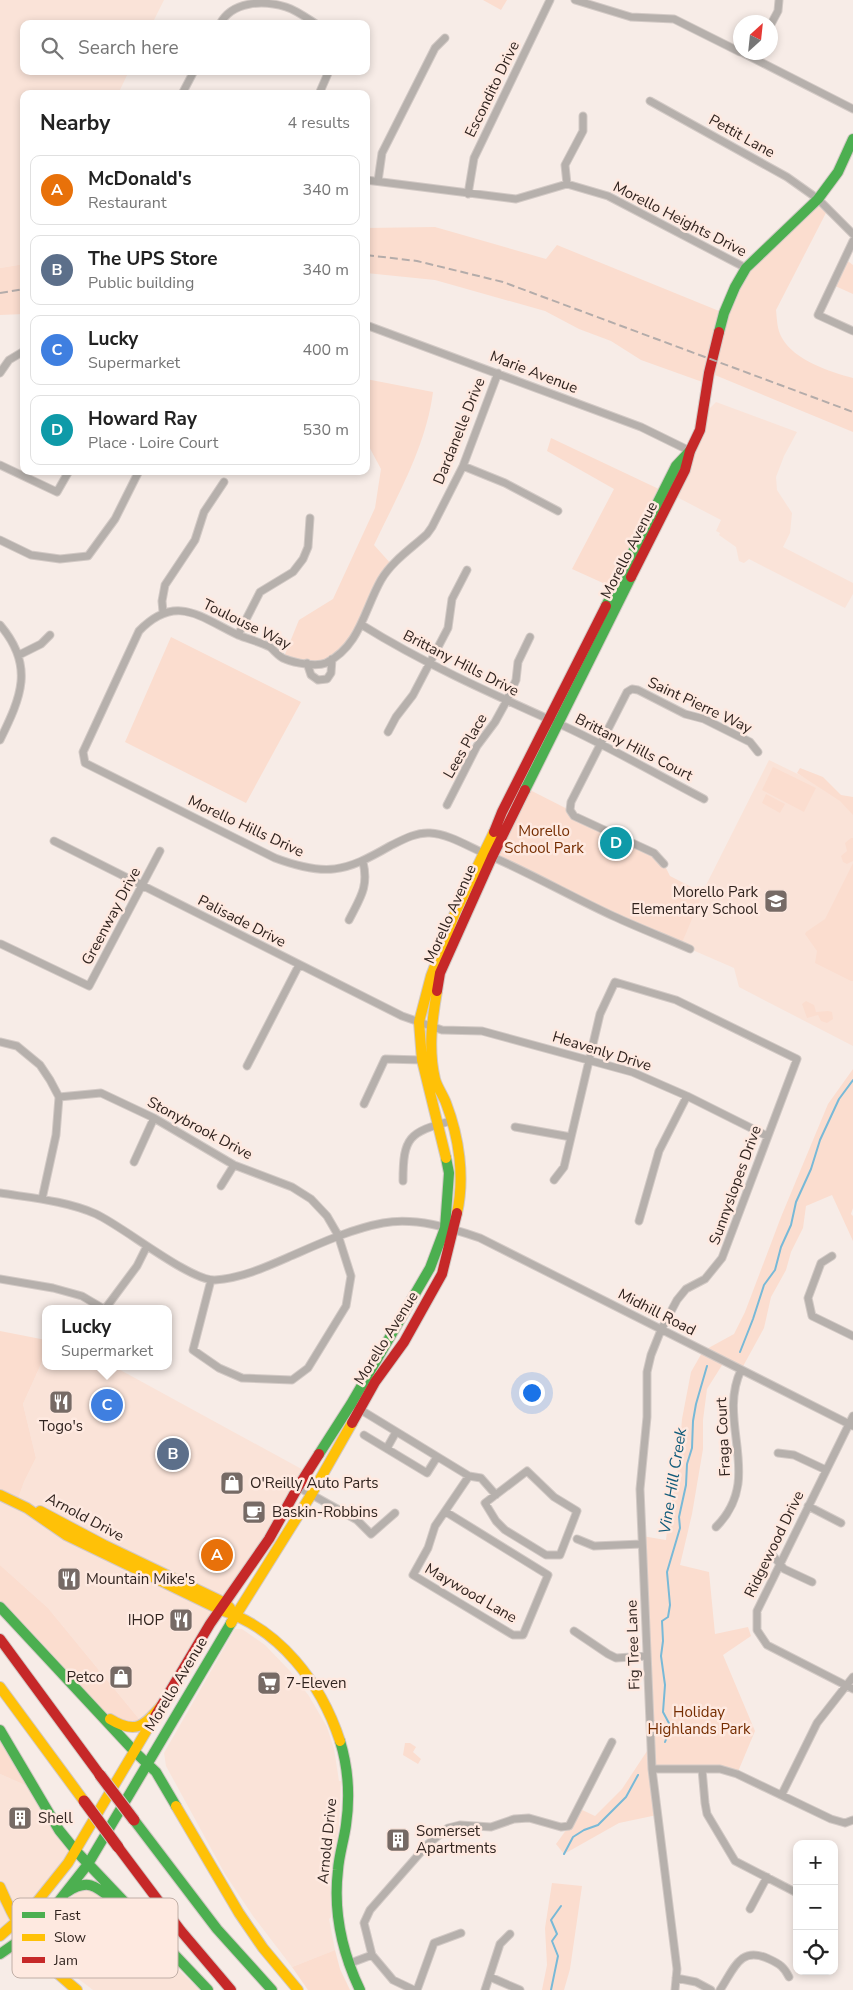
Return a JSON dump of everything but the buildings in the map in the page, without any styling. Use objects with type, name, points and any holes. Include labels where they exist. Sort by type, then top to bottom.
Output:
[{"type":"main road","name":"Morello Avenue","points":[[445,1122],[446,1104],[435,1080],[431,1048],[431,1026],[440,973],[488,855],[502,812],[554,723],[685,470],[690,451],[700,430],[709,373],[724,313],[746,268],[818,199],[838,172],[853,139]]},
{"type":"main road","name":"Morello Avenue","points":[[41,1898],[52,1886],[76,1851],[162,1705],[223,1607],[270,1539],[298,1487],[404,1342],[442,1274],[450,1229],[459,1205],[460,1174],[458,1144],[445,1122],[422,1060],[419,1022],[431,976],[456,913],[488,855]]},
{"type":"main road","name":"Morello Avenue","points":[[62,1898],[88,1864],[236,1614],[311,1495],[356,1406]]},
{"type":"main road","name":"Arnold Drive","points":[[0,1490],[251,1622],[276,1640],[302,1669],[321,1696],[336,1726],[344,1758],[348,1806],[336,1881],[338,1922],[348,1964],[360,1990]]},
{"type":"main road","name":"Arnold Drive","points":[[0,1495],[27,1508],[66,1535],[223,1607]]},
{"type":"main road","points":[[0,1607],[135,1752],[156,1772],[239,1913],[263,1948],[298,1990]]},
{"type":"main road","points":[[0,1639],[214,1926],[272,1990]]},
{"type":"main road","points":[[0,1688],[156,1898]]},
{"type":"main road","points":[[97,1711],[118,1725],[127,1728],[137,1728],[144,1725],[162,1705]]},
{"type":"main road","points":[[0,1730],[59,1830],[119,1898]]},
{"type":"main road","points":[[67,1892],[78,1884],[86,1884],[102,1890],[111,1898]]},
{"type":"main road","points":[[0,1887],[12,1915]]},
{"type":"main road","name":"Morello Avenue","points":[[0,1936],[12,1927]]},
{"type":"main road","points":[[178,1927],[232,1990]]},
{"type":"main road","name":"Morello Avenue","points":[[0,1954],[12,1946]]},
{"type":"main road","points":[[178,1959],[208,1990]]},
{"type":"main road","points":[[62,1978],[76,1990]]},
{"type":"street","name":"Escondito Drive","points":[[468,194],[474,158],[550,0]]},
{"type":"street","points":[[575,0],[631,17],[674,19],[733,48]]},
{"type":"street","points":[[776,15],[779,0]]},
{"type":"street","points":[[222,20],[224,16],[241,5],[269,4],[287,7],[309,20]]},
{"type":"street","points":[[378,182],[382,153],[436,48],[445,38]]},
{"type":"street","points":[[762,60],[853,109]]},
{"type":"street","points":[[184,90],[192,75]]},
{"type":"street","points":[[321,90],[328,75]]},
{"type":"street","name":"Pettit Lane","points":[[650,101],[787,177],[818,199],[853,234]]},
{"type":"street","points":[[370,181],[516,199],[567,184],[565,165],[582,131],[583,116]]},
{"type":"street","name":"Morello Heights Drive","points":[[567,184],[608,196],[746,268]]},
{"type":"street","points":[[853,241],[818,315],[853,331]]},
{"type":"street","name":"Marie Avenue","points":[[370,326],[642,427],[690,451]]},
{"type":"street","points":[[0,373],[8,360],[20,353]]},
{"type":"street","name":"Dardanelle Drive","points":[[362,625],[385,574],[432,527],[464,466],[498,373]]},
{"type":"street","points":[[0,465],[20,474]]},
{"type":"street","points":[[464,466],[505,483],[558,510]]},
{"type":"street","points":[[21,475],[57,492],[67,475]]},
{"type":"street","points":[[0,540],[31,555],[60,559],[88,556],[116,519],[137,475]]},
{"type":"street","points":[[163,612],[162,602],[165,585],[195,540],[204,512],[224,482]]},
{"type":"street","points":[[238,635],[260,592],[293,572],[303,559],[308,547],[310,518]]},
{"type":"street","points":[[388,732],[396,717],[413,695],[448,628],[452,599],[467,570]]},
{"type":"street","name":"Toulouse Way","points":[[163,612],[180,610],[196,614],[238,635],[269,647],[283,659],[307,664],[323,664],[344,652],[362,625]]},
{"type":"street","name":"Morello Hills Drive","points":[[163,612],[151,619],[140,631],[83,752],[85,764],[276,858],[301,868],[324,870],[344,868],[363,862],[406,838],[429,832],[488,855],[613,916],[690,949]]},
{"type":"street","points":[[0,625],[19,655],[22,686],[16,706],[0,740]]},
{"type":"street","name":"Brittany Hills Drive","points":[[362,625],[393,644],[506,702],[554,723]]},
{"type":"street","points":[[19,655],[41,644],[50,635]]},
{"type":"street","name":"Lees Place","points":[[447,805],[477,746],[495,722],[506,702],[516,680],[518,662],[530,637]]},
{"type":"street","points":[[307,664],[311,675],[318,680],[327,679],[331,673],[332,659]]},
{"type":"street","name":"Saint Pierre Way","points":[[599,744],[622,699],[632,689],[638,690],[685,714],[704,719],[750,742],[758,752]]},
{"type":"street","name":"Brittany Hills Court","points":[[554,723],[599,744],[704,799]]},
{"type":"street","points":[[599,744],[570,802],[570,810],[574,816],[654,853],[664,864]]},
{"type":"street","name":"Palisade Drive","points":[[54,841],[299,965],[402,1016],[419,1022]]},
{"type":"street","name":"Greenway Drive","points":[[1,944],[89,986],[160,851]]},
{"type":"street","points":[[349,920],[365,890],[367,876],[363,862]]},
{"type":"street","points":[[248,1066],[299,965]]},
{"type":"street","name":"Sunnyslopes Drive","points":[[589,1060],[600,1014],[615,982],[676,1000],[797,1059],[722,1258],[705,1279],[686,1289],[677,1300],[661,1330]]},
{"type":"street","name":"Heavenly Drive","points":[[419,1022],[442,1030],[482,1031],[632,1072],[767,1136]]},
{"type":"street","points":[[0,1042],[17,1046],[40,1065],[59,1098],[56,1135],[42,1199]]},
{"type":"street","points":[[364,1104],[385,1059],[422,1060]]},
{"type":"street","points":[[554,1180],[564,1167],[589,1060]]},
{"type":"street","name":"Stonybrook Drive","points":[[59,1098],[101,1093],[154,1118],[234,1165],[292,1187],[311,1199],[327,1216],[338,1235],[351,1276],[346,1306],[308,1368],[292,1380],[242,1378],[220,1368],[193,1350],[211,1280]]},
{"type":"street","points":[[639,1221],[659,1151],[686,1096]]},
{"type":"street","points":[[134,1162],[154,1118]]},
{"type":"street","points":[[403,1181],[403,1160],[408,1143],[413,1135],[445,1122]]},
{"type":"street","points":[[515,1127],[571,1137]]},
{"type":"street","points":[[221,1186],[234,1165]]},
{"type":"street","points":[[0,1193],[42,1199],[92,1212],[130,1233],[147,1246],[190,1272],[211,1280]]},
{"type":"street","name":"Midhill Road","points":[[211,1280],[238,1277],[338,1235],[385,1223],[412,1222],[450,1229],[480,1238],[851,1425]]},
{"type":"street","points":[[107,1305],[137,1266],[147,1246]]},
{"type":"street","points":[[832,1256],[821,1263],[808,1298],[812,1316],[853,1336]]},
{"type":"street","points":[[0,1279],[53,1288],[82,1296],[97,1305]]},
{"type":"street","name":"Fig Tree Lane","points":[[661,1330],[651,1355],[647,1372],[647,1418],[640,1489],[652,1769],[675,1954],[675,1990]]},
{"type":"street","name":"Fraga Court","points":[[716,1527],[727,1516],[739,1484],[733,1400],[735,1382],[741,1370]]},
{"type":"street","points":[[356,1406],[469,1476],[481,1478],[496,1495]]},
{"type":"street","name":"Ridgewood Drive","points":[[850,1688],[767,1645],[757,1630],[757,1611],[826,1470],[851,1425],[853,1416]]},
{"type":"street","points":[[387,1448],[396,1432]]},
{"type":"street","points":[[364,1435],[427,1473],[437,1457]]},
{"type":"street","points":[[778,1453],[794,1454],[826,1470]]},
{"type":"street","points":[[527,1471],[554,1497],[578,1511],[560,1555],[546,1555],[506,1530],[496,1520],[485,1503],[496,1495],[527,1471]]},
{"type":"street","name":"Maywood Lane","points":[[446,1512],[548,1575],[523,1635],[513,1635],[413,1575],[428,1548],[435,1526],[469,1476]]},
{"type":"street","points":[[298,1487],[357,1520],[370,1534],[395,1513]]},
{"type":"street","points":[[808,1506],[841,1523]]},
{"type":"street","points":[[577,1539],[594,1546],[642,1544]]},
{"type":"street","points":[[770,1552],[784,1569],[812,1582]]},
{"type":"street","points":[[574,1631],[616,1658],[647,1656]]},
{"type":"street","points":[[782,1794],[817,1723],[850,1688],[853,1677]]},
{"type":"street","points":[[461,1934],[434,1943],[416,1990],[393,1980],[372,1955],[364,1923],[370,1910],[428,1844],[448,1828],[460,1825],[491,1827],[514,1819],[529,1818],[561,1827],[569,1826],[612,1742]]},
{"type":"street","points":[[652,1769],[720,1769],[737,1774],[782,1794],[831,1819],[845,1822],[853,1820]]},
{"type":"street","points":[[702,1769],[705,1803],[708,1814],[735,1861],[793,1891]]},
{"type":"street","points":[[750,1909],[766,1877]]},
{"type":"street","points":[[485,1990],[500,1944],[510,1934]]},
{"type":"street","points":[[720,1990],[738,1962],[747,1954],[759,1954],[783,1965],[789,1977]]},
{"type":"street","points":[[348,1964],[372,1955]]},
{"type":"street","points":[[490,1977],[520,1990]]},
{"type":"street","points":[[676,1978],[696,1982],[711,1990]]},
{"type":"shaded area","points":[[0,0],[164,0],[154,20],[20,20],[20,75],[127,75],[120,90],[20,90],[20,265],[0,268]]},
{"type":"shaded area","points":[[716,402],[797,432],[784,456],[776,477],[777,490],[792,513],[790,533],[783,547],[853,583],[853,594],[845,608],[749,559],[744,563],[739,561],[736,547],[716,531],[721,520],[673,495],[703,415]]},
{"type":"shaded area","name":"Morello Park Elementary School","points":[[769,760],[853,801],[853,1046],[739,987],[734,968],[681,945],[694,909]]},
{"type":"shaded area","points":[[42,1362],[42,1370],[120,1370],[307,1472],[225,1603],[18,1499],[36,1458],[23,1404]]},
{"type":"shaded area","points":[[0,1495],[221,1610],[144,1725],[48,1608],[0,1565]]},
{"type":"shaded area","points":[[235,1629],[242,1629],[265,1645],[290,1671],[309,1696],[327,1727],[334,1749],[339,1781],[341,1781],[339,1827],[330,1880],[331,1917],[329,1919],[335,1950],[292,1967],[253,1916],[225,1874],[166,1766],[164,1753]]},
{"type":"shaded area","points":[[0,1774],[34,1789],[76,1851],[52,1886],[40,1898],[12,1898],[12,1924],[0,1936]]},
{"type":"shaded area","points":[[83,1888],[98,1894],[102,1898],[71,1898],[76,1893],[83,1891]]},
{"type":"shaded area","points":[[178,1969],[200,1990],[93,1990],[77,1978],[178,1978]]},
{"type":"green space","points":[[483,0],[507,0],[501,10]]},
{"type":"green space","points":[[818,199],[828,209],[776,310],[779,332],[795,353],[824,369],[853,378],[853,432],[710,373],[708,384],[641,360],[611,341],[579,329],[545,311],[435,280],[370,273],[370,228],[435,227],[546,259],[557,245],[724,313],[735,287]]},
{"type":"green space","points":[[845,259],[853,265],[853,294],[833,285]]},
{"type":"green space","points":[[20,265],[20,314],[0,315],[0,268]]},
{"type":"green space","points":[[370,380],[433,392],[424,432],[410,471],[374,545],[392,565],[344,652],[323,664],[283,659],[299,620],[333,599],[375,508],[381,469],[370,448]]},
{"type":"green space","points":[[551,438],[663,491],[614,588],[572,569],[614,489],[547,451]]},
{"type":"green space","points":[[171,637],[301,702],[246,803],[125,742]]},
{"type":"green space","points":[[773,767],[816,788],[804,812],[762,790]]},
{"type":"green space","points":[[800,768],[823,777],[841,795],[853,797],[853,815],[840,801],[797,773]]},
{"type":"green space","name":"Morello School Park","points":[[526,788],[654,853],[664,864],[670,876],[703,893],[681,945],[492,857]]},
{"type":"green space","points":[[766,794],[785,804],[780,813],[762,803]]},
{"type":"green space","points":[[853,838],[853,861],[847,864],[843,862],[841,856],[847,851],[845,843]]},
{"type":"green space","points":[[853,863],[853,981],[851,981],[815,963],[817,951],[805,934],[825,919]]},
{"type":"green space","points":[[806,1001],[814,1005],[816,1012],[832,1012],[833,1019],[827,1023],[821,1021],[818,1015],[807,1018],[802,1004]]},
{"type":"green space","name":"Holiday Highlands Park","points":[[853,1069],[853,1208],[851,1214],[853,1216],[853,1241],[832,1195],[806,1206],[803,1228],[791,1252],[786,1270],[771,1297],[764,1328],[741,1370],[724,1362],[707,1389],[703,1420],[703,1449],[692,1514],[680,1565],[709,1572],[715,1634],[748,1627],[751,1636],[723,1655],[755,1731],[737,1774],[720,1769],[653,1769],[657,1815],[619,1823],[564,1854],[556,1844],[569,1826],[578,1808],[595,1816],[622,1789],[651,1745],[642,1536],[666,1540],[669,1513],[677,1476],[682,1419],[691,1372],[703,1351],[734,1334],[745,1312],[781,1217],[828,1104]]},
{"type":"green space","points":[[0,1331],[42,1339],[42,1362],[23,1404],[36,1458],[18,1499],[0,1489]]},
{"type":"green space","points":[[0,1565],[48,1608],[144,1725],[118,1725],[0,1607]]},
{"type":"green space","points":[[0,1730],[34,1789],[0,1774]]},
{"type":"green space","points":[[405,1743],[410,1743],[416,1747],[413,1752],[421,1759],[418,1764],[403,1755]]},
{"type":"green space","points":[[552,1883],[582,1886],[570,1969],[564,1990],[542,1990],[547,1965],[545,1928]]},
{"type":"green space","points":[[335,1950],[340,1969],[350,1990],[308,1990],[292,1967]]},
{"type":"waterway","name":"Vine Hill Creek","points":[[740,1352],[764,1285],[775,1270],[781,1247],[791,1225],[796,1202],[811,1169],[820,1140],[839,1099],[853,1080]]},
{"type":"waterway","name":"Vine Hill Creek","points":[[665,1742],[671,1727],[663,1712],[665,1685],[661,1656],[663,1641],[662,1621],[668,1617],[670,1605],[667,1572],[680,1528],[679,1517],[686,1485],[687,1464],[692,1448],[693,1421],[707,1366]]},
{"type":"waterway","name":"Vine Hill Creek","points":[[564,1854],[573,1837],[584,1830],[598,1825],[626,1797],[638,1775]]},
{"type":"waterway","name":"Vine Hill Creek","points":[[551,1990],[558,1956],[552,1941],[557,1934],[551,1920],[561,1906]]},
{"type":"railway","points":[[370,255],[417,261],[503,282],[853,412]]},
{"type":"railway","points":[[0,293],[20,290]]},
{"type":"traffic: fast","points":[[719,332],[724,313],[735,287],[746,268],[818,199],[838,172],[853,139]]},
{"type":"traffic: fast","points":[[606,606],[676,466],[690,451]]},
{"type":"traffic: fast","points":[[525,790],[631,577]]},
{"type":"traffic: fast","points":[[319,1454],[351,1404],[430,1268],[445,1228],[449,1173],[446,1158]]},
{"type":"traffic: fast","points":[[0,1607],[135,1752],[156,1772],[176,1806]]},
{"type":"traffic: fast","points":[[61,1898],[88,1864],[231,1623]]},
{"type":"traffic: fast","points":[[0,1730],[59,1830],[76,1851],[121,1898]]},
{"type":"traffic: fast","points":[[340,1741],[348,1782],[348,1804],[338,1870],[338,1916],[348,1961],[360,1990]]},
{"type":"traffic: fast","points":[[134,1820],[217,1929],[272,1990]]},
{"type":"traffic: fast","points":[[67,1892],[80,1886],[91,1885],[111,1898]]},
{"type":"traffic: fast","points":[[0,1954],[12,1946]]},
{"type":"traffic: fast","points":[[178,1958],[208,1990]]},
{"type":"traffic: slow","points":[[446,1158],[422,1060],[419,1022],[431,976],[455,913],[494,832]]},
{"type":"traffic: slow","points":[[437,991],[431,1046],[435,1079],[451,1116],[457,1143],[460,1171],[457,1213]]},
{"type":"traffic: slow","points":[[231,1623],[311,1495],[352,1423]]},
{"type":"traffic: slow","points":[[0,1495],[27,1508],[66,1535],[262,1630],[296,1661],[310,1679],[332,1719],[340,1741]]},
{"type":"traffic: slow","points":[[40,1511],[104,1545],[225,1603],[230,1608]]},
{"type":"traffic: slow","points":[[0,1687],[84,1801]]},
{"type":"traffic: slow","points":[[110,1719],[127,1727],[139,1726],[150,1718],[162,1705]]},
{"type":"traffic: slow","points":[[40,1898],[68,1863],[154,1718]]},
{"type":"traffic: slow","points":[[176,1806],[239,1913],[263,1948],[298,1990]]},
{"type":"traffic: slow","points":[[0,1887],[12,1913]]},
{"type":"traffic: slow","points":[[0,1936],[12,1926]]},
{"type":"traffic: slow","points":[[63,1978],[77,1990]]},
{"type":"traffic: jam","points":[[631,577],[685,470],[690,451],[700,430],[709,373],[719,332]]},
{"type":"traffic: jam","points":[[494,832],[502,812],[606,606]]},
{"type":"traffic: jam","points":[[437,991],[440,973],[492,857],[525,790]]},
{"type":"traffic: jam","points":[[352,1423],[375,1382],[404,1342],[442,1274],[457,1213]]},
{"type":"traffic: jam","points":[[154,1718],[210,1624],[269,1539],[319,1454]]},
{"type":"traffic: jam","points":[[0,1639],[100,1775]]},
{"type":"traffic: jam","points":[[100,1775],[134,1820]]},
{"type":"traffic: jam","points":[[84,1801],[118,1847]]},
{"type":"traffic: jam","points":[[118,1847],[156,1898]]},
{"type":"traffic: jam","points":[[178,1927],[231,1990]]},
{"type":"place","name":"Howard Ray","points":[[616,843]]},
{"type":"place","name":"Morello Park Elementary School","points":[[776,901]]},
{"type":"place","name":"Togo's","points":[[61,1402]]},
{"type":"place","name":"Lucky","points":[[107,1405]]},
{"type":"place","name":"The UPS Store","points":[[173,1454]]},
{"type":"place","name":"O'Reilly Auto Parts","points":[[232,1483]]},
{"type":"place","name":"Baskin-Robbins","points":[[254,1512]]},
{"type":"place","name":"McDonald's","points":[[217,1555]]},
{"type":"place","name":"Mountain Mike's","points":[[69,1579]]},
{"type":"place","name":"IHOP","points":[[181,1620]]},
{"type":"place","name":"Petco","points":[[121,1677]]},
{"type":"place","name":"7-Eleven","points":[[269,1683]]},
{"type":"place","name":"Shell","points":[[20,1818]]},
{"type":"place","name":"Somerset Apartments","points":[[398,1840]]}]
